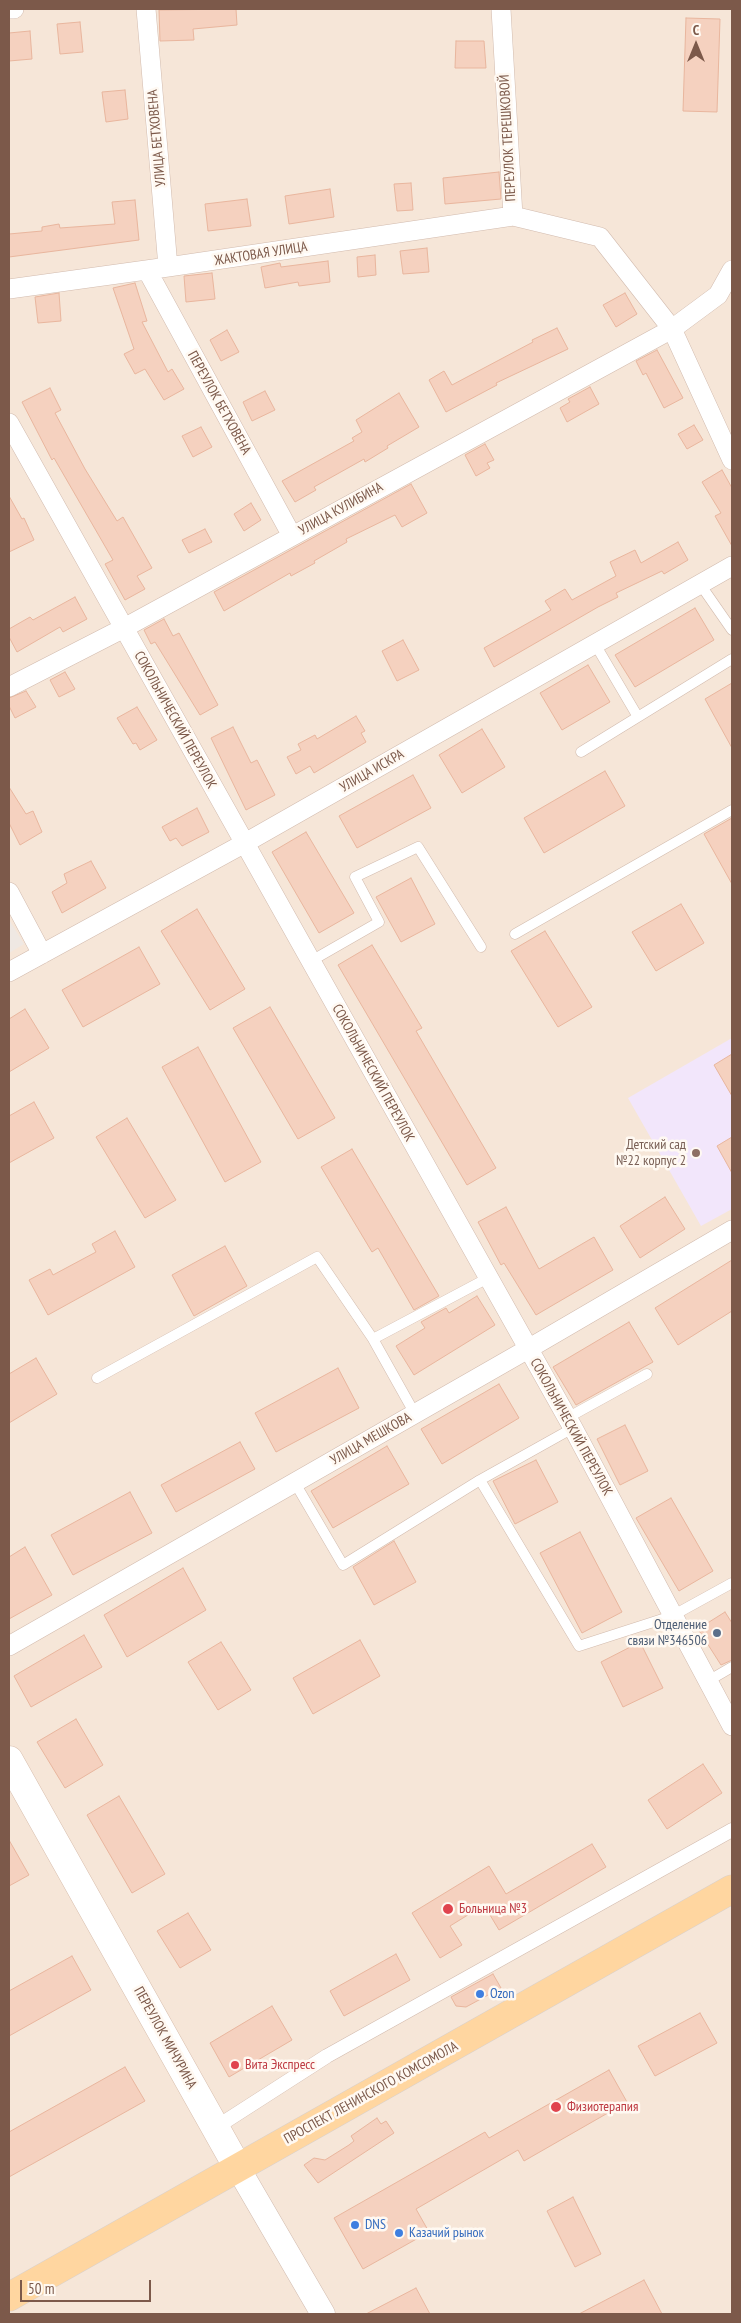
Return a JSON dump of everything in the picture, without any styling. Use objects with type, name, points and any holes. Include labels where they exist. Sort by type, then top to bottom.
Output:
[{"type":"main road","name":"ПЕРЕУЛОК МИЧУРИНА","points":[[9,1760],[238,2168]]},
{"type":"main road","name":"ПРОСПЕКТ ЛЕНИНСКОГО КОМСОМОЛА","points":[[9,2296],[732,1889]]},
{"type":"street","points":[[9,9],[14,9]]},
{"type":"street","name":"УЛИЦА БЕТХОВЕНА","points":[[146,9],[168,267]]},
{"type":"street","name":"ПЕРЕУЛОК ТЕРЕШКОВОЙ","points":[[501,9],[513,216],[600,237],[672,329],[732,460]]},
{"type":"street","name":"ЖАКТОВАЯ УЛИЦА","points":[[9,289],[513,216]]},
{"type":"street","name":"ПЕРЕУЛОК БЕТХОВЕНА","points":[[146,270],[292,536]]},
{"type":"street","points":[[725,293],[732,270]]},
{"type":"street","name":"УЛИЦА КУЛИБИНА","points":[[9,687],[124,628],[672,329],[725,293]]},
{"type":"street","name":"СОКОЛЬНИЧЕСКИЙ ПЕРЕУЛОК","points":[[9,423],[570,1423],[732,1726]]},
{"type":"street","name":"УЛИЦА ИСКРА","points":[[9,972],[245,844],[732,566]]},
{"type":"street","points":[[9,892],[42,954]]},
{"type":"street","name":"УЛИЦА МЕШКОВА","points":[[9,1646],[528,1350],[732,1230]]},
{"type":"street","points":[[215,2128],[327,2056],[732,1830]]},
{"type":"street","name":"ПЕРЕУЛОК МИЧУРИНА","points":[[238,2168],[323,2314]]},
{"type":"lane","points":[[700,584],[732,630]]},
{"type":"lane","points":[[595,644],[638,717]]},
{"type":"lane","points":[[581,752],[732,659]]},
{"type":"lane","points":[[515,934],[732,810]]},
{"type":"lane","points":[[311,962],[379,922],[354,877],[418,847],[481,946]]},
{"type":"lane","points":[[97,1378],[318,1257],[373,1339],[415,1414]]},
{"type":"lane","points":[[373,1339],[488,1278]]},
{"type":"lane","points":[[295,1483],[344,1565],[647,1374]]},
{"type":"lane","points":[[480,1480],[579,1646],[672,1616],[732,1583]]},
{"type":"lane","points":[[708,1681],[732,1667]]},
{"type":"shaded area","points":[[9,9],[732,9],[732,2314],[9,2314]]},
{"type":"shaded area","points":[[9,922],[24,944],[9,953]]},
{"type":"shaded area","name":"Детский сад №22 корпус 2","points":[[732,1038],[732,1209],[701,1226],[628,1098]]},
{"type":"building","points":[[236,9],[237,25],[193,29],[194,40],[160,41],[159,10]]},
{"type":"building","points":[[686,18],[720,19],[717,112],[683,111]]},
{"type":"building","points":[[80,22],[83,52],[60,54],[57,24]]},
{"type":"building","points":[[30,31],[32,59],[9,61],[9,33]]},
{"type":"building","points":[[456,41],[484,41],[486,68],[455,68]]},
{"type":"building","points":[[125,90],[128,119],[106,122],[102,92]]},
{"type":"building","points":[[499,172],[501,199],[445,204],[443,178]]},
{"type":"building","points":[[411,183],[413,210],[397,211],[394,184]]},
{"type":"building","points":[[330,189],[334,217],[289,224],[285,196]]},
{"type":"building","points":[[247,199],[251,226],[208,231],[205,204]]},
{"type":"building","points":[[135,200],[139,240],[9,257],[9,234],[42,231],[42,227],[59,224],[60,228],[115,224],[112,202]]},
{"type":"building","points":[[427,248],[429,272],[403,274],[400,251]]},
{"type":"building","points":[[375,255],[376,275],[358,277],[357,257]]},
{"type":"building","points":[[328,261],[330,282],[299,286],[298,282],[265,288],[261,267],[280,263],[281,267]]},
{"type":"building","points":[[212,273],[215,299],[186,302],[184,276]]},
{"type":"building","points":[[135,283],[147,321],[142,322],[168,372],[172,369],[184,389],[164,400],[145,369],[135,374],[124,354],[134,349],[113,288]]},
{"type":"building","points":[[59,293],[61,321],[38,323],[35,297]]},
{"type":"building","points":[[625,293],[637,314],[616,327],[603,305]]},
{"type":"building","points":[[557,328],[568,349],[496,383],[497,385],[446,412],[429,380],[444,371],[452,385]]},
{"type":"building","points":[[227,330],[239,352],[221,361],[210,340]]},
{"type":"building","points":[[657,350],[683,398],[664,408],[646,373],[643,375],[636,361]]},
{"type":"building","points":[[590,387],[599,404],[567,422],[560,408],[570,402],[568,399]]},
{"type":"building","points":[[50,388],[61,410],[55,413],[85,469],[117,521],[123,517],[152,568],[137,576],[145,589],[125,600],[105,564],[113,560],[54,458],[52,460],[22,402]]},
{"type":"building","points":[[265,391],[275,410],[252,421],[243,402]]},
{"type":"building","points":[[399,393],[419,427],[365,462],[364,459],[314,487],[316,490],[295,502],[282,481],[354,441],[352,438],[362,432],[356,420]]},
{"type":"building","points":[[694,425],[703,440],[687,449],[678,434]]},
{"type":"building","points":[[201,427],[212,447],[193,457],[182,436]]},
{"type":"building","points":[[485,444],[494,460],[487,463],[490,468],[476,476],[465,455]]},
{"type":"building","points":[[722,470],[732,488],[732,546],[715,516],[721,513],[702,482]]},
{"type":"building","points":[[411,484],[427,513],[402,527],[395,515],[346,539],[347,542],[314,561],[315,563],[291,576],[290,573],[224,611],[214,592]]},
{"type":"building","points":[[9,496],[22,519],[24,518],[34,540],[9,552]]},
{"type":"building","points":[[251,503],[261,520],[244,531],[234,514]]},
{"type":"building","points":[[205,529],[212,542],[189,553],[182,540]]},
{"type":"building","points":[[678,542],[688,560],[664,574],[662,571],[616,593],[618,597],[494,667],[484,648],[551,610],[545,601],[565,589],[572,600],[616,576],[610,562],[635,550],[641,563]]},
{"type":"building","points":[[75,597],[87,619],[63,632],[60,627],[17,652],[9,637],[9,629],[30,617],[33,620]]},
{"type":"building","points":[[695,608],[714,640],[635,687],[615,655]]},
{"type":"building","points":[[164,619],[173,636],[179,633],[218,705],[200,715],[155,642],[151,644],[144,630]]},
{"type":"building","points":[[403,640],[419,670],[397,681],[382,651]]},
{"type":"building","points":[[588,665],[610,702],[562,730],[540,693]]},
{"type":"building","points":[[65,672],[75,689],[59,697],[50,680]]},
{"type":"building","points":[[732,683],[732,748],[705,699]]},
{"type":"building","points":[[26,691],[36,707],[15,718],[9,706],[9,698]]},
{"type":"building","points":[[137,707],[157,740],[140,750],[136,743],[133,744],[117,718]]},
{"type":"building","points":[[356,716],[365,731],[361,733],[366,742],[314,773],[310,766],[296,774],[287,757],[301,750],[298,744],[315,735],[317,739]]},
{"type":"building","points":[[233,727],[251,763],[257,760],[275,795],[246,810],[211,738]]},
{"type":"building","points":[[482,729],[505,767],[462,793],[439,755]]},
{"type":"building","points":[[605,771],[625,806],[544,853],[524,818]]},
{"type":"building","points":[[413,775],[431,808],[357,848],[339,816]]},
{"type":"building","points":[[9,787],[26,814],[33,811],[42,832],[20,845],[9,823]]},
{"type":"building","points":[[197,808],[209,832],[182,846],[176,838],[170,841],[162,827]]},
{"type":"building","points":[[732,818],[732,884],[704,834]]},
{"type":"building","points":[[306,832],[354,913],[319,933],[272,852]]},
{"type":"building","points":[[91,861],[106,888],[62,913],[52,892],[67,883],[64,874]]},
{"type":"building","points":[[411,878],[435,924],[401,942],[376,897]]},
{"type":"building","points":[[681,904],[704,943],[656,971],[632,932]]},
{"type":"building","points":[[197,909],[245,989],[210,1010],[161,931]]},
{"type":"building","points":[[545,931],[592,1007],[558,1027],[511,951]]},
{"type":"building","points":[[372,945],[422,1028],[416,1031],[496,1168],[467,1185],[338,965]]},
{"type":"building","points":[[139,947],[160,984],[83,1027],[62,990]]},
{"type":"building","points":[[270,1007],[335,1118],[298,1139],[233,1028]]},
{"type":"building","points":[[25,1009],[49,1048],[9,1072],[9,1019]]},
{"type":"building","points":[[198,1047],[261,1162],[225,1182],[162,1067]]},
{"type":"building","points":[[732,1054],[732,1096],[714,1065]]},
{"type":"building","points":[[34,1102],[54,1138],[9,1163],[9,1116]]},
{"type":"building","points":[[127,1118],[176,1200],[145,1218],[96,1137]]},
{"type":"building","points":[[732,1137],[732,1173],[717,1146]]},
{"type":"building","points":[[352,1149],[439,1296],[414,1310],[378,1248],[372,1252],[321,1167]]},
{"type":"building","points":[[665,1197],[685,1229],[640,1258],[620,1226]]},
{"type":"building","points":[[506,1207],[539,1269],[594,1237],[613,1270],[536,1315],[504,1263],[501,1265],[478,1222]]},
{"type":"building","points":[[115,1231],[135,1267],[48,1315],[29,1280],[50,1269],[53,1275],[96,1252],[92,1244]]},
{"type":"building","points":[[225,1246],[247,1286],[194,1316],[172,1275]]},
{"type":"building","points":[[732,1260],[732,1311],[678,1345],[655,1308]]},
{"type":"building","points":[[477,1296],[495,1325],[414,1375],[396,1346],[425,1328],[421,1322],[446,1308],[449,1313]]},
{"type":"building","points":[[629,1322],[653,1362],[576,1405],[553,1367]]},
{"type":"building","points":[[36,1358],[57,1394],[9,1423],[9,1374]]},
{"type":"building","points":[[338,1368],[359,1408],[276,1452],[255,1413]]},
{"type":"building","points":[[499,1384],[519,1418],[442,1464],[421,1429]]},
{"type":"building","points":[[625,1425],[648,1471],[620,1485],[597,1439]]},
{"type":"building","points":[[240,1442],[255,1469],[176,1512],[161,1485]]},
{"type":"building","points":[[387,1446],[409,1484],[333,1528],[311,1491]]},
{"type":"building","points":[[536,1460],[558,1502],[515,1524],[493,1481]]},
{"type":"building","points":[[130,1492],[152,1533],[73,1575],[51,1535]]},
{"type":"building","points":[[671,1498],[713,1571],[679,1591],[636,1518]]},
{"type":"building","points":[[580,1532],[622,1612],[582,1633],[540,1553]]},
{"type":"building","points":[[394,1541],[416,1582],[374,1605],[353,1567]]},
{"type":"building","points":[[25,1547],[52,1595],[9,1619],[9,1557]]},
{"type":"building","points":[[183,1568],[206,1610],[127,1657],[104,1615]]},
{"type":"building","points":[[725,1612],[732,1623],[732,1660],[721,1665],[698,1629]]},
{"type":"building","points":[[84,1635],[102,1667],[31,1707],[14,1676]]},
{"type":"building","points":[[360,1640],[380,1676],[313,1714],[293,1678]]},
{"type":"building","points":[[221,1642],[251,1690],[218,1710],[188,1662]]},
{"type":"building","points":[[640,1642],[663,1688],[623,1707],[601,1662]]},
{"type":"building","points":[[76,1719],[103,1765],[65,1788],[37,1742]]},
{"type":"building","points":[[703,1764],[722,1793],[667,1829],[648,1800]]},
{"type":"building","points":[[119,1796],[165,1874],[132,1893],[87,1815]]},
{"type":"building","points":[[9,1840],[29,1875],[9,1886]]},
{"type":"building","points":[[592,1844],[606,1867],[499,1930],[484,1905],[450,1926],[462,1945],[440,1958],[412,1913],[489,1866],[506,1894]]},
{"type":"building","points":[[188,1913],[211,1950],[180,1968],[157,1931]]},
{"type":"building","points":[[396,1954],[410,1980],[344,2016],[330,1991]]},
{"type":"building","points":[[72,1956],[91,1990],[9,2036],[9,1991]]},
{"type":"building","points":[[493,1974],[501,1988],[466,2007],[456,2006],[451,1997]]},
{"type":"building","points":[[272,2006],[292,2040],[229,2077],[210,2043]]},
{"type":"building","points":[[700,2013],[717,2043],[655,2076],[638,2046]]},
{"type":"building","points":[[125,2067],[145,2101],[9,2177],[9,2132]]},
{"type":"building","points":[[609,2070],[627,2102],[524,2161],[518,2150],[416,2209],[429,2232],[363,2269],[334,2218],[485,2132],[489,2138]]},
{"type":"building","points":[[377,2118],[381,2124],[386,2121],[394,2133],[318,2183],[304,2165],[314,2158],[325,2160],[349,2145],[354,2141],[351,2136]]},
{"type":"building","points":[[573,2197],[601,2254],[575,2267],[547,2211]]},
{"type":"building","points":[[644,2280],[662,2314],[579,2314]]},
{"type":"building","points":[[416,2288],[430,2314],[366,2314]]},
{"type":"place","name":"Детский сад №22 корпус 2","points":[[696,1153]]},
{"type":"place","name":"Отделение связи №346506","points":[[717,1633]]},
{"type":"place","name":"Больница №3","points":[[448,1909]]},
{"type":"place","name":"Ozon","points":[[480,1994]]},
{"type":"place","name":"Вита Экспресс","points":[[235,2065]]},
{"type":"place","name":"Физиотерапия","points":[[556,2107]]},
{"type":"place","name":"DNS","points":[[355,2225]]},
{"type":"place","name":"Казачий рынок","points":[[399,2233]]}]
